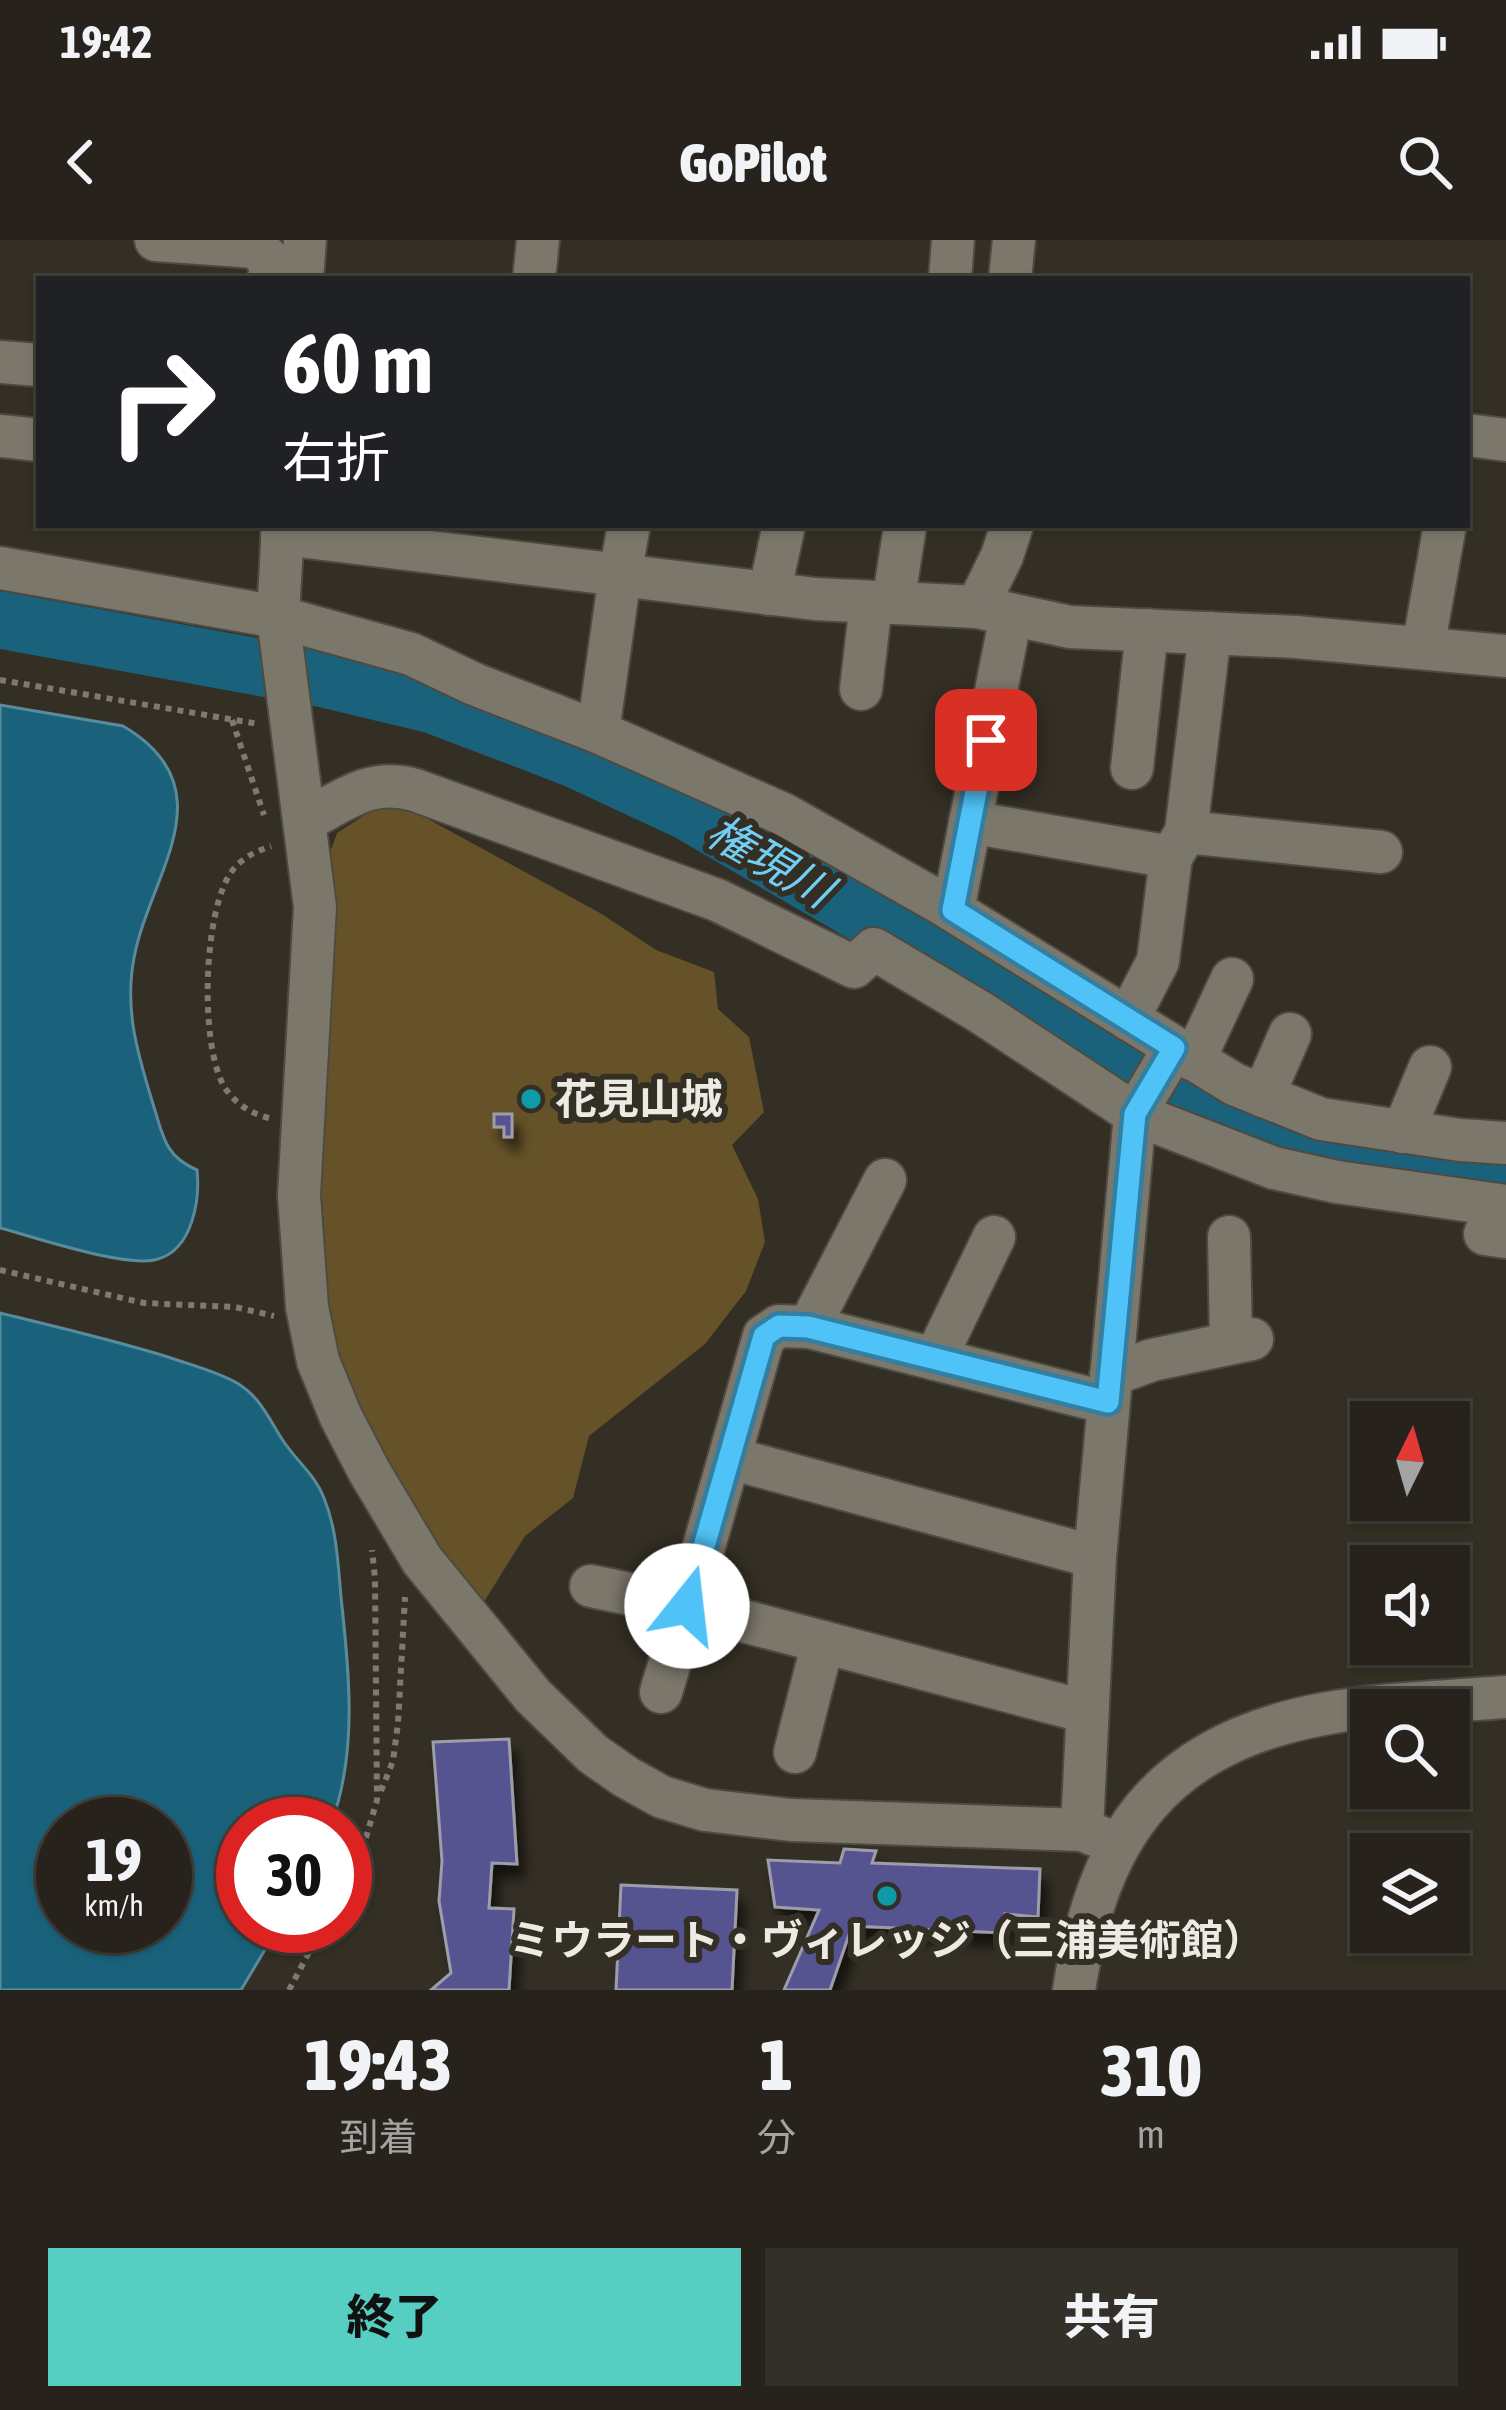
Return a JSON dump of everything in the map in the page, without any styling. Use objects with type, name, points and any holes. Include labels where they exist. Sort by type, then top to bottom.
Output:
[{"type":"street","points":[[156,240],[256,248],[271,262],[269,276]]},
{"type":"street","points":[[302,276],[305,240]]},
{"type":"street","points":[[534,276],[538,240]]},
{"type":"street","points":[[950,276],[953,240]]},
{"type":"street","points":[[1010,276],[1013,240]]},
{"type":"street","points":[[0,362],[36,365]]},
{"type":"street","points":[[1470,435],[1506,440]]},
{"type":"street","points":[[0,436],[36,440]]},
{"type":"street","points":[[598,732],[628,528]]},
{"type":"street","points":[[769,594],[783,528]]},
{"type":"street","points":[[861,689],[905,528]]},
{"type":"street","points":[[953,910],[970,822],[1002,556],[1011,528]]},
{"type":"street","points":[[1423,648],[1444,528]]},
{"type":"street","points":[[1506,656],[1296,637],[1070,627],[994,611],[769,594],[283,530],[278,617],[292,730],[287,834],[315,907],[299,1195],[307,1307],[318,1361],[369,1471],[422,1560],[533,1696],[593,1754],[662,1797],[705,1810],[791,1820],[1100,1837],[1185,1769],[1219,1747],[1270,1727],[1323,1714],[1506,1697]]},
{"type":"street","points":[[0,568],[278,617],[411,654],[474,685],[598,732],[784,814],[953,910],[1128,1019],[1177,1057],[1234,1084],[1321,1119],[1506,1143]]},
{"type":"street","points":[[1132,768],[1147,631]]},
{"type":"street","points":[[1128,1019],[1158,961],[1210,633]]},
{"type":"street","points":[[287,834],[371,786],[392,783],[717,900],[854,967],[874,950],[1138,1109],[1274,1168],[1499,1226]]},
{"type":"street","points":[[970,822],[1178,845],[1381,854]]},
{"type":"street","points":[[1074,1990],[1098,1891],[1100,1837],[1088,1712],[1095,1557],[1138,1109],[1227,978]]},
{"type":"street","points":[[1263,1096],[1289,1034]]},
{"type":"street","points":[[1403,1132],[1430,1067]]},
{"type":"street","points":[[808,1327],[885,1180]]},
{"type":"street","points":[[935,1358],[994,1237]]},
{"type":"street","points":[[661,1692],[764,1336],[779,1326],[808,1327],[935,1358],[1110,1389],[1152,1360],[1242,1341],[1229,1237]]},
{"type":"street","points":[[730,1458],[1095,1557]]},
{"type":"street","points":[[591,1586],[687,1606],[1088,1712]]},
{"type":"street","points":[[795,1752],[823,1642]]},
{"type":"path","points":[[0,680],[292,730]]},
{"type":"path","points":[[232,719],[265,817],[287,834]]},
{"type":"path","points":[[274,865],[287,834]]},
{"type":"path","points":[[274,1120],[252,1114],[222,1083],[208,1003],[209,946],[230,873],[246,856],[287,834]]},
{"type":"path","points":[[0,1270],[144,1303],[236,1307],[285,1318]]},
{"type":"path","points":[[377,1800],[393,1760],[403,1606],[412,1574],[422,1560]]},
{"type":"path","points":[[289,1990],[309,1953]]},
{"type":"shaded area","points":[[380,805],[404,806],[600,913],[656,950],[714,972],[718,1009],[749,1037],[764,1112],[732,1145],[758,1199],[765,1242],[746,1291],[705,1344],[589,1436],[573,1498],[525,1536],[482,1605],[432,1543],[376,1451],[338,1364],[322,1272],[318,1195],[328,858],[337,833]]},
{"type":"water","points":[[0,705],[123,726],[155,751],[172,777],[177,805],[174,834],[134,958],[132,1014],[142,1068],[163,1135],[171,1151],[197,1170],[198,1182],[187,1234],[158,1259],[104,1256],[0,1228]]},
{"type":"water","points":[[0,1313],[127,1345],[237,1383],[258,1401],[320,1489],[328,1510],[347,1654],[348,1740],[340,1797],[216,1797],[216,1953],[263,1953],[241,1990],[0,1990]]},
{"type":"building","points":[[494,1114],[512,1114],[512,1137],[504,1137],[504,1127],[494,1127]]},
{"type":"building","points":[[509,1739],[517,1864],[492,1863],[489,1908],[514,1909],[509,1990],[431,1990],[451,1973],[439,1901],[442,1861],[433,1742]]},
{"type":"building","points":[[844,1849],[876,1851],[872,1863],[1040,1869],[1038,1917],[1005,1914],[1004,1933],[852,1926],[830,1990],[784,1990],[819,1910],[775,1907],[768,1860],[840,1863]]},
{"type":"building","points":[[621,1885],[737,1890],[732,1990],[616,1990]]},
{"type":"waterway","name":"権現川","points":[[0,620],[324,679],[433,705],[572,758],[688,812],[1220,1126],[1275,1146],[1340,1161],[1506,1178]]},
{"type":"place","name":"花見山城","points":[[531,1099]]},
{"type":"place","name":"ミウラート・ヴィレッジ（三浦美術館）","points":[[887,1896]]},
{"type":"route","points":[[687,1606],[764,1336],[779,1326],[808,1327],[1108,1402],[1135,1114],[1174,1048],[953,910],[986,740]]}]
